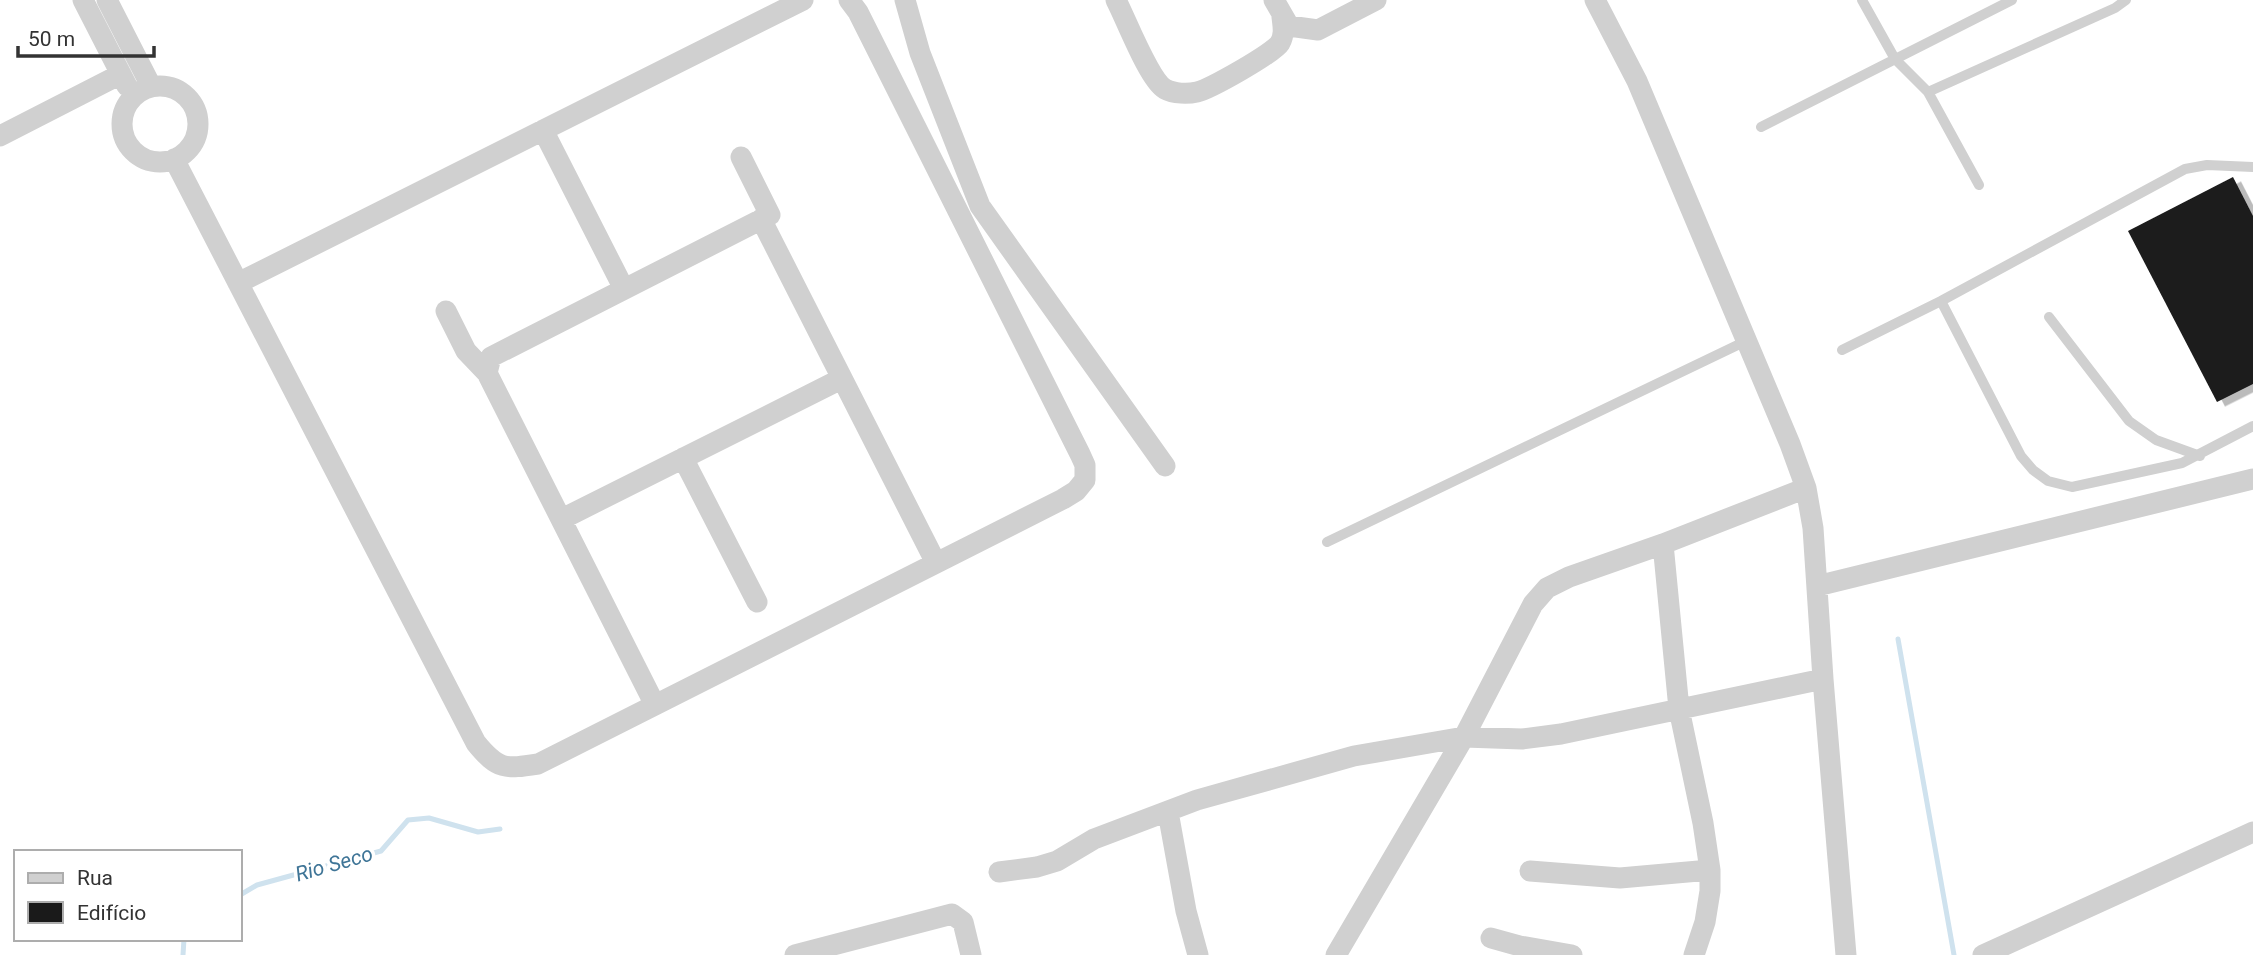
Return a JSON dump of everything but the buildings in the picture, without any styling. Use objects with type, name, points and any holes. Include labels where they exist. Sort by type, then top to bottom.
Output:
[{"type":"street","points":[[83,0],[121,74],[142,92]]},
{"type":"street","points":[[107,0],[142,92]]},
{"type":"street","points":[[239,284],[803,0]]},
{"type":"street","points":[[174,159],[476,743],[491,761],[511,768],[538,764],[1076,491],[1085,480],[1085,466],[849,0]]},
{"type":"street","points":[[905,0],[920,53],[980,206],[1165,466]]},
{"type":"street","points":[[1116,0],[1152,76],[1165,89],[1178,93],[1199,92],[1269,54],[1279,44],[1284,32],[1278,8]]},
{"type":"street","points":[[1278,8],[1289,26],[1318,30],[1376,0]]},
{"type":"street","points":[[1595,0],[1637,81],[1790,444],[1805,488],[1813,528],[1846,955]]},
{"type":"street","points":[[0,136],[121,74]]},
{"type":"street","points":[[171,87],[194,107],[198,127],[195,138],[190,147],[174,159],[151,161],[131,150],[122,129],[122,117],[125,106],[142,92],[171,87]]},
{"type":"street","points":[[543,130],[624,289]]},
{"type":"street","points":[[487,373],[491,357],[770,215],[741,157]]},
{"type":"street","points":[[761,219],[936,563]]},
{"type":"street","points":[[446,311],[466,351],[487,373],[655,705]]},
{"type":"street","points":[[562,519],[841,379]]},
{"type":"street","points":[[683,458],[757,602]]},
{"type":"street","points":[[1817,586],[2253,479]]},
{"type":"street","points":[[1336,955],[1464,737],[1533,604],[1547,588],[1569,577],[1805,488]]},
{"type":"street","points":[[1662,544],[1679,709],[1710,870],[1705,922],[1694,955]]},
{"type":"street","points":[[999,872],[1037,867],[1057,860],[1094,839],[1197,800],[1354,756],[1464,737],[1522,739],[1600,727],[1823,679]]},
{"type":"street","points":[[1168,812],[1186,911],[1198,955]]},
{"type":"street","points":[[1983,955],[2253,832]]},
{"type":"street","points":[[1530,871],[1620,878],[1710,870]]},
{"type":"street","points":[[795,955],[952,914],[963,922],[971,955]]},
{"type":"street","points":[[1491,938],[1572,955]]},
{"type":"lane","points":[[1862,0],[1895,59],[1928,92],[1979,185]]},
{"type":"lane","points":[[1761,127],[2012,0]]},
{"type":"lane","points":[[1928,92],[2115,8],[2126,0]]},
{"type":"lane","points":[[1842,350],[1941,301],[2185,169],[2207,165],[2253,167]]},
{"type":"lane","points":[[1941,301],[2021,456],[2033,470],[2048,481],[2073,486],[2161,469],[2200,456],[2253,426]]},
{"type":"lane","points":[[2049,317],[2129,421],[2156,440],[2200,456]]},
{"type":"lane","points":[[1327,542],[1746,341]]},
{"type":"waterway","points":[[1898,639],[1954,955]]},
{"type":"waterway","name":"Rio Seco","points":[[242,894],[257,885],[381,851],[408,820],[429,818],[478,832],[500,829]]},
{"type":"waterway","name":"Rio Seco","points":[[183,955],[184,941]]}]
